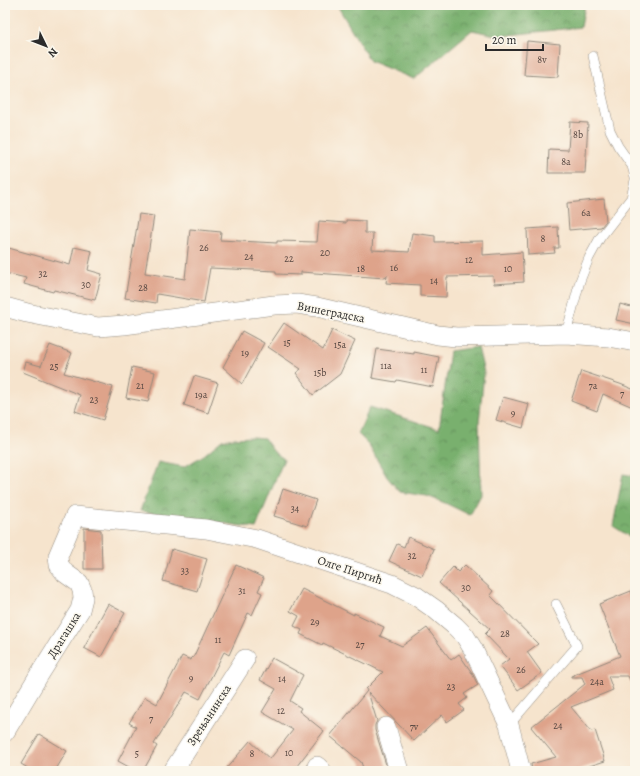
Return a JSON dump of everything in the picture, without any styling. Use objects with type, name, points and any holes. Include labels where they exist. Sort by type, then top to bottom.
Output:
[{"type":"street","name":"Вишеградска","points":[[5,307],[27,313],[98,327],[124,325],[274,305],[297,304],[317,306],[438,335],[566,334],[608,336],[635,342]]},
{"type":"street","name":"Олге Пиргић","points":[[75,516],[206,529],[257,539],[392,584],[416,596],[455,626],[465,636],[473,648],[509,725],[521,771]]},
{"type":"street","name":"Драгашка","points":[[5,732],[80,610],[84,598],[79,583],[65,573],[59,565],[58,556],[75,516]]},
{"type":"street","name":"Зрењанинска","points":[[173,771],[245,659]]},
{"type":"street","points":[[386,727],[399,771]]},
{"type":"lane","points":[[566,334],[580,281],[589,258],[600,238],[631,198],[635,178],[632,166],[618,146],[610,130],[593,56]]},
{"type":"lane","points":[[509,725],[577,646],[556,604]]},
{"type":"green space","points":[[337,5],[585,5],[581,27],[500,36],[472,30],[414,79],[370,61]]},
{"type":"green space","points":[[478,347],[484,373],[479,422],[481,495],[470,515],[427,496],[400,492],[387,477],[368,444],[358,434],[370,407],[439,429],[450,351]]},
{"type":"green space","points":[[252,437],[264,438],[274,452],[284,459],[256,528],[140,511],[158,462],[184,467],[204,455],[222,440]]},
{"type":"green space","points":[[623,474],[635,476],[635,540],[613,526]]},
{"type":"building","points":[[527,41],[560,44],[558,77],[524,75]]},
{"type":"building","points":[[570,122],[588,123],[585,173],[548,173],[549,149],[568,150]]},
{"type":"building","points":[[604,199],[606,221],[601,227],[569,230],[567,203]]},
{"type":"building","points":[[139,214],[154,216],[145,273],[185,279],[190,229],[221,232],[220,240],[277,243],[277,241],[317,242],[319,221],[346,223],[346,220],[365,221],[365,233],[373,233],[372,250],[409,252],[412,233],[435,236],[435,242],[483,241],[483,255],[522,252],[524,282],[494,284],[493,276],[447,277],[446,297],[420,296],[420,285],[386,283],[387,275],[385,278],[301,272],[301,275],[276,274],[276,271],[210,268],[204,302],[157,294],[156,303],[125,298]]},
{"type":"building","points":[[558,227],[559,248],[554,248],[555,253],[528,255],[527,229]]},
{"type":"building","points":[[5,247],[70,265],[74,247],[92,251],[88,270],[102,274],[95,300],[54,290],[53,292],[24,284],[26,278],[5,273]]},
{"type":"building","points":[[620,304],[635,308],[635,324],[616,320]]},
{"type":"building","points":[[284,323],[323,350],[332,330],[355,341],[340,374],[313,395],[296,373],[301,369],[268,347]]},
{"type":"building","points":[[242,331],[264,343],[242,384],[223,367]]},
{"type":"building","points":[[50,345],[72,353],[64,373],[113,387],[103,420],[75,411],[80,395],[23,372],[26,362],[41,366]]},
{"type":"building","points":[[377,349],[414,354],[414,352],[439,357],[433,387],[397,380],[396,382],[372,378]]},
{"type":"building","points":[[132,367],[155,372],[148,402],[126,398]]},
{"type":"building","points":[[581,371],[635,390],[635,408],[603,394],[597,411],[571,401]]},
{"type":"building","points":[[194,376],[218,383],[208,413],[184,405]]},
{"type":"building","points":[[503,397],[529,404],[523,428],[496,420]]},
{"type":"building","points":[[283,489],[316,500],[307,526],[274,516]]},
{"type":"building","points":[[84,528],[101,530],[102,569],[84,569]]},
{"type":"building","points":[[408,537],[434,549],[422,576],[389,561],[397,544],[404,547]]},
{"type":"building","points":[[172,549],[207,559],[197,591],[163,581]]},
{"type":"building","points":[[236,565],[264,578],[258,591],[262,593],[252,615],[248,613],[229,655],[224,652],[200,699],[186,692],[154,744],[157,746],[143,771],[136,771],[118,761],[136,727],[129,723],[145,697],[157,704],[182,656],[191,660],[192,657],[193,658]]},
{"type":"building","points":[[465,565],[493,591],[490,595],[538,644],[527,652],[542,673],[518,690],[500,666],[509,659],[485,634],[490,629],[439,583],[453,567],[458,572]]},
{"type":"building","points":[[302,589],[354,615],[354,613],[384,627],[380,636],[402,646],[427,628],[451,660],[459,654],[478,685],[464,694],[467,698],[459,704],[464,710],[447,722],[442,715],[414,741],[368,692],[377,721],[375,730],[388,771],[364,771],[361,762],[330,736],[367,691],[366,689],[383,672],[323,643],[322,645],[300,634],[302,630],[294,626],[299,616],[290,611]]},
{"type":"building","points":[[631,591],[635,601],[635,690],[628,676],[608,676],[613,690],[571,707],[591,731],[595,730],[605,761],[574,771],[532,771],[531,764],[556,757],[531,727],[585,684],[582,677],[571,676],[620,656],[599,604]]},
{"type":"building","points":[[108,604],[125,613],[101,657],[84,648]]},
{"type":"building","points":[[272,658],[303,675],[290,701],[301,708],[299,711],[324,731],[293,771],[224,771],[250,741],[270,759],[293,730],[262,712],[276,689],[260,680]]},
{"type":"building","points":[[39,734],[67,751],[55,771],[33,771],[21,764]]}]
